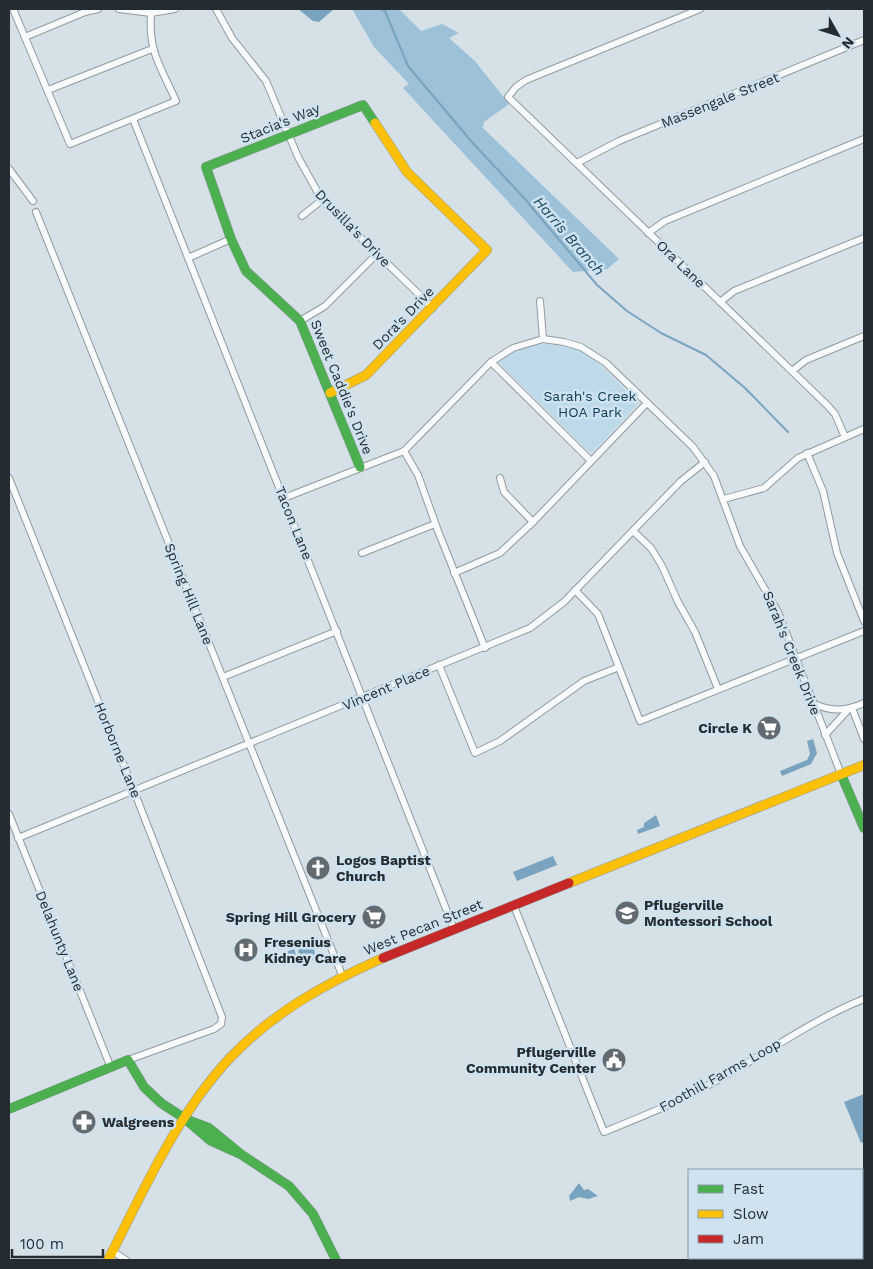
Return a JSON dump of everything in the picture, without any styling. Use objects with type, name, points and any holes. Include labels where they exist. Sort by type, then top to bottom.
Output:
[{"type":"street","points":[[13,9],[70,144],[176,100],[152,49],[149,32],[151,13]]},
{"type":"street","points":[[25,37],[85,12],[98,9]]},
{"type":"street","points":[[119,9],[151,13],[175,9]]},
{"type":"street","name":"Drusilla's Drive","points":[[216,9],[232,38],[266,80],[287,134],[311,184],[322,200],[433,308]]},
{"type":"street","name":"Ora Lane","points":[[700,9],[526,80],[516,87],[508,97],[835,414],[844,437]]},
{"type":"street","name":"Massengale Street","points":[[577,164],[619,141],[864,40]]},
{"type":"street","points":[[48,90],[152,49]]},
{"type":"street","name":"Stacia's Way","points":[[206,168],[363,105],[407,172],[487,250]]},
{"type":"street","name":"Tacon Lane","points":[[132,118],[338,631],[454,929]]},
{"type":"street","points":[[648,232],[665,221],[864,139]]},
{"type":"street","name":"Sweet Caddie's Drive","points":[[206,168],[231,239],[246,271],[300,321],[360,467]]},
{"type":"street","points":[[9,169],[33,201]]},
{"type":"street","points":[[302,216],[322,200]]},
{"type":"street","name":"Spring Hill Lane","points":[[36,212],[342,975]]},
{"type":"street","points":[[720,302],[734,291],[864,238]]},
{"type":"street","points":[[188,258],[231,239]]},
{"type":"street","name":"Dora's Drive","points":[[330,393],[366,375],[433,308],[487,250]]},
{"type":"street","points":[[300,321],[326,306],[377,254]]},
{"type":"street","points":[[540,301],[543,339]]},
{"type":"street","points":[[792,371],[806,360],[864,336]]},
{"type":"street","name":"Sarah's Creek Drive","points":[[284,498],[404,451],[491,362],[513,348],[543,339],[564,342],[591,352],[606,363],[693,447],[705,462],[724,499],[740,546],[771,596],[841,774]]},
{"type":"street","points":[[491,362],[591,461]]},
{"type":"street","points":[[454,573],[497,556],[534,522],[647,403]]},
{"type":"street","points":[[724,499],[764,488],[798,458],[864,429]]},
{"type":"street","points":[[404,451],[418,475],[435,524],[485,648]]},
{"type":"street","points":[[807,453],[823,491],[837,553],[864,620]]},
{"type":"street","name":"Vincent Place","points":[[18,838],[512,637],[544,619],[575,590],[681,481],[705,462]]},
{"type":"street","name":"Horborne Lane","points":[[9,478],[134,790],[222,1017],[221,1024],[214,1029],[128,1060]]},
{"type":"street","points":[[500,478],[504,492],[534,522]]},
{"type":"street","points":[[362,553],[435,524]]},
{"type":"street","points":[[633,531],[651,548],[662,566],[678,602],[695,632],[718,689]]},
{"type":"street","points":[[575,590],[598,614],[640,722],[864,630]]},
{"type":"street","points":[[223,677],[338,631]]},
{"type":"street","points":[[439,666],[474,753],[500,742],[584,681],[619,667]]},
{"type":"street","points":[[825,735],[850,709],[864,703]]},
{"type":"street","points":[[814,704],[825,709],[850,709]]},
{"type":"street","points":[[850,709],[864,738]]},
{"type":"street","name":"West Pecan Street","points":[[108,1260],[185,1119],[216,1074],[239,1050],[284,1011],[342,975],[864,765]]},
{"type":"street","points":[[841,774],[864,828]]},
{"type":"street","name":"Delahunty Lane","points":[[9,814],[111,1068]]},
{"type":"street","name":"Foothill Farms Loop","points":[[514,906],[604,1132],[689,1096],[803,1028],[864,999]]},
{"type":"street","points":[[9,1109],[128,1060],[147,1091],[185,1119],[194,1130],[224,1150],[240,1154],[276,1176],[301,1198],[320,1223],[336,1260]]},
{"type":"street","points":[[112,1252],[126,1260]]},
{"type":"green space","name":"Sarah's Creek HOA Park","points":[[549,344],[577,349],[592,357],[639,403],[592,453],[499,363],[508,353],[514,350]]},
{"type":"shaded area","points":[[298,9],[334,9],[319,22],[313,21]]},
{"type":"shaded area","points":[[352,9],[399,9],[421,31],[442,24],[459,33],[449,38],[475,61],[509,104],[484,122],[483,128],[619,259],[607,269],[573,272],[403,88],[409,84],[374,47]]},
{"type":"shaded area","points":[[813,739],[817,753],[811,764],[782,776],[780,771],[807,760],[810,754],[807,741]]},
{"type":"shaded area","points":[[656,815],[660,826],[638,834],[637,830],[644,827],[644,823]]},
{"type":"shaded area","points":[[553,856],[557,865],[517,881],[513,872]]},
{"type":"shaded area","points":[[307,939],[312,944],[315,954],[310,963],[304,962],[298,952],[301,942]]},
{"type":"shaded area","points":[[294,949],[298,960],[283,966],[281,954]]},
{"type":"shaded area","points":[[864,1094],[864,1142],[861,1143],[844,1102]]},
{"type":"shaded area","points":[[579,1183],[584,1190],[588,1189],[598,1196],[588,1199],[579,1197],[570,1201],[569,1196]]},
{"type":"waterway","name":"Harris Branch","points":[[381,9],[385,11],[408,66],[471,141],[524,198],[597,285],[627,311],[661,333],[706,355],[745,388],[788,432]]},
{"type":"traffic: fast","points":[[360,467],[300,321],[246,271],[231,239],[206,167],[363,105],[375,123]]},
{"type":"traffic: fast","points":[[841,774],[864,828]]},
{"type":"traffic: fast","points":[[9,1109],[128,1060],[144,1087],[161,1103],[184,1118],[211,1141],[240,1154]]},
{"type":"traffic: fast","points":[[185,1119],[209,1128],[242,1155],[289,1186],[313,1214],[336,1260]]},
{"type":"traffic: slow","points":[[330,393],[366,375],[487,250],[407,172],[375,123]]},
{"type":"traffic: slow","points":[[569,883],[864,765]]},
{"type":"traffic: slow","points":[[108,1260],[162,1155],[177,1130],[210,1081],[229,1059],[263,1027],[282,1013],[341,978],[383,958]]},
{"type":"traffic: jam","points":[[383,958],[569,883]]},
{"type":"place","name":"Circle K","points":[[769,728]]},
{"type":"place","name":"Logos Baptist Church","points":[[318,868]]},
{"type":"place","name":"Pflugerville Montessori School","points":[[627,913]]},
{"type":"place","name":"Spring Hill Grocery","points":[[374,917]]},
{"type":"place","name":"Fresenius Kidney Care","points":[[246,950]]},
{"type":"place","name":"Pflugerville Community Center","points":[[614,1060]]},
{"type":"place","name":"Walgreens","points":[[84,1122]]}]
